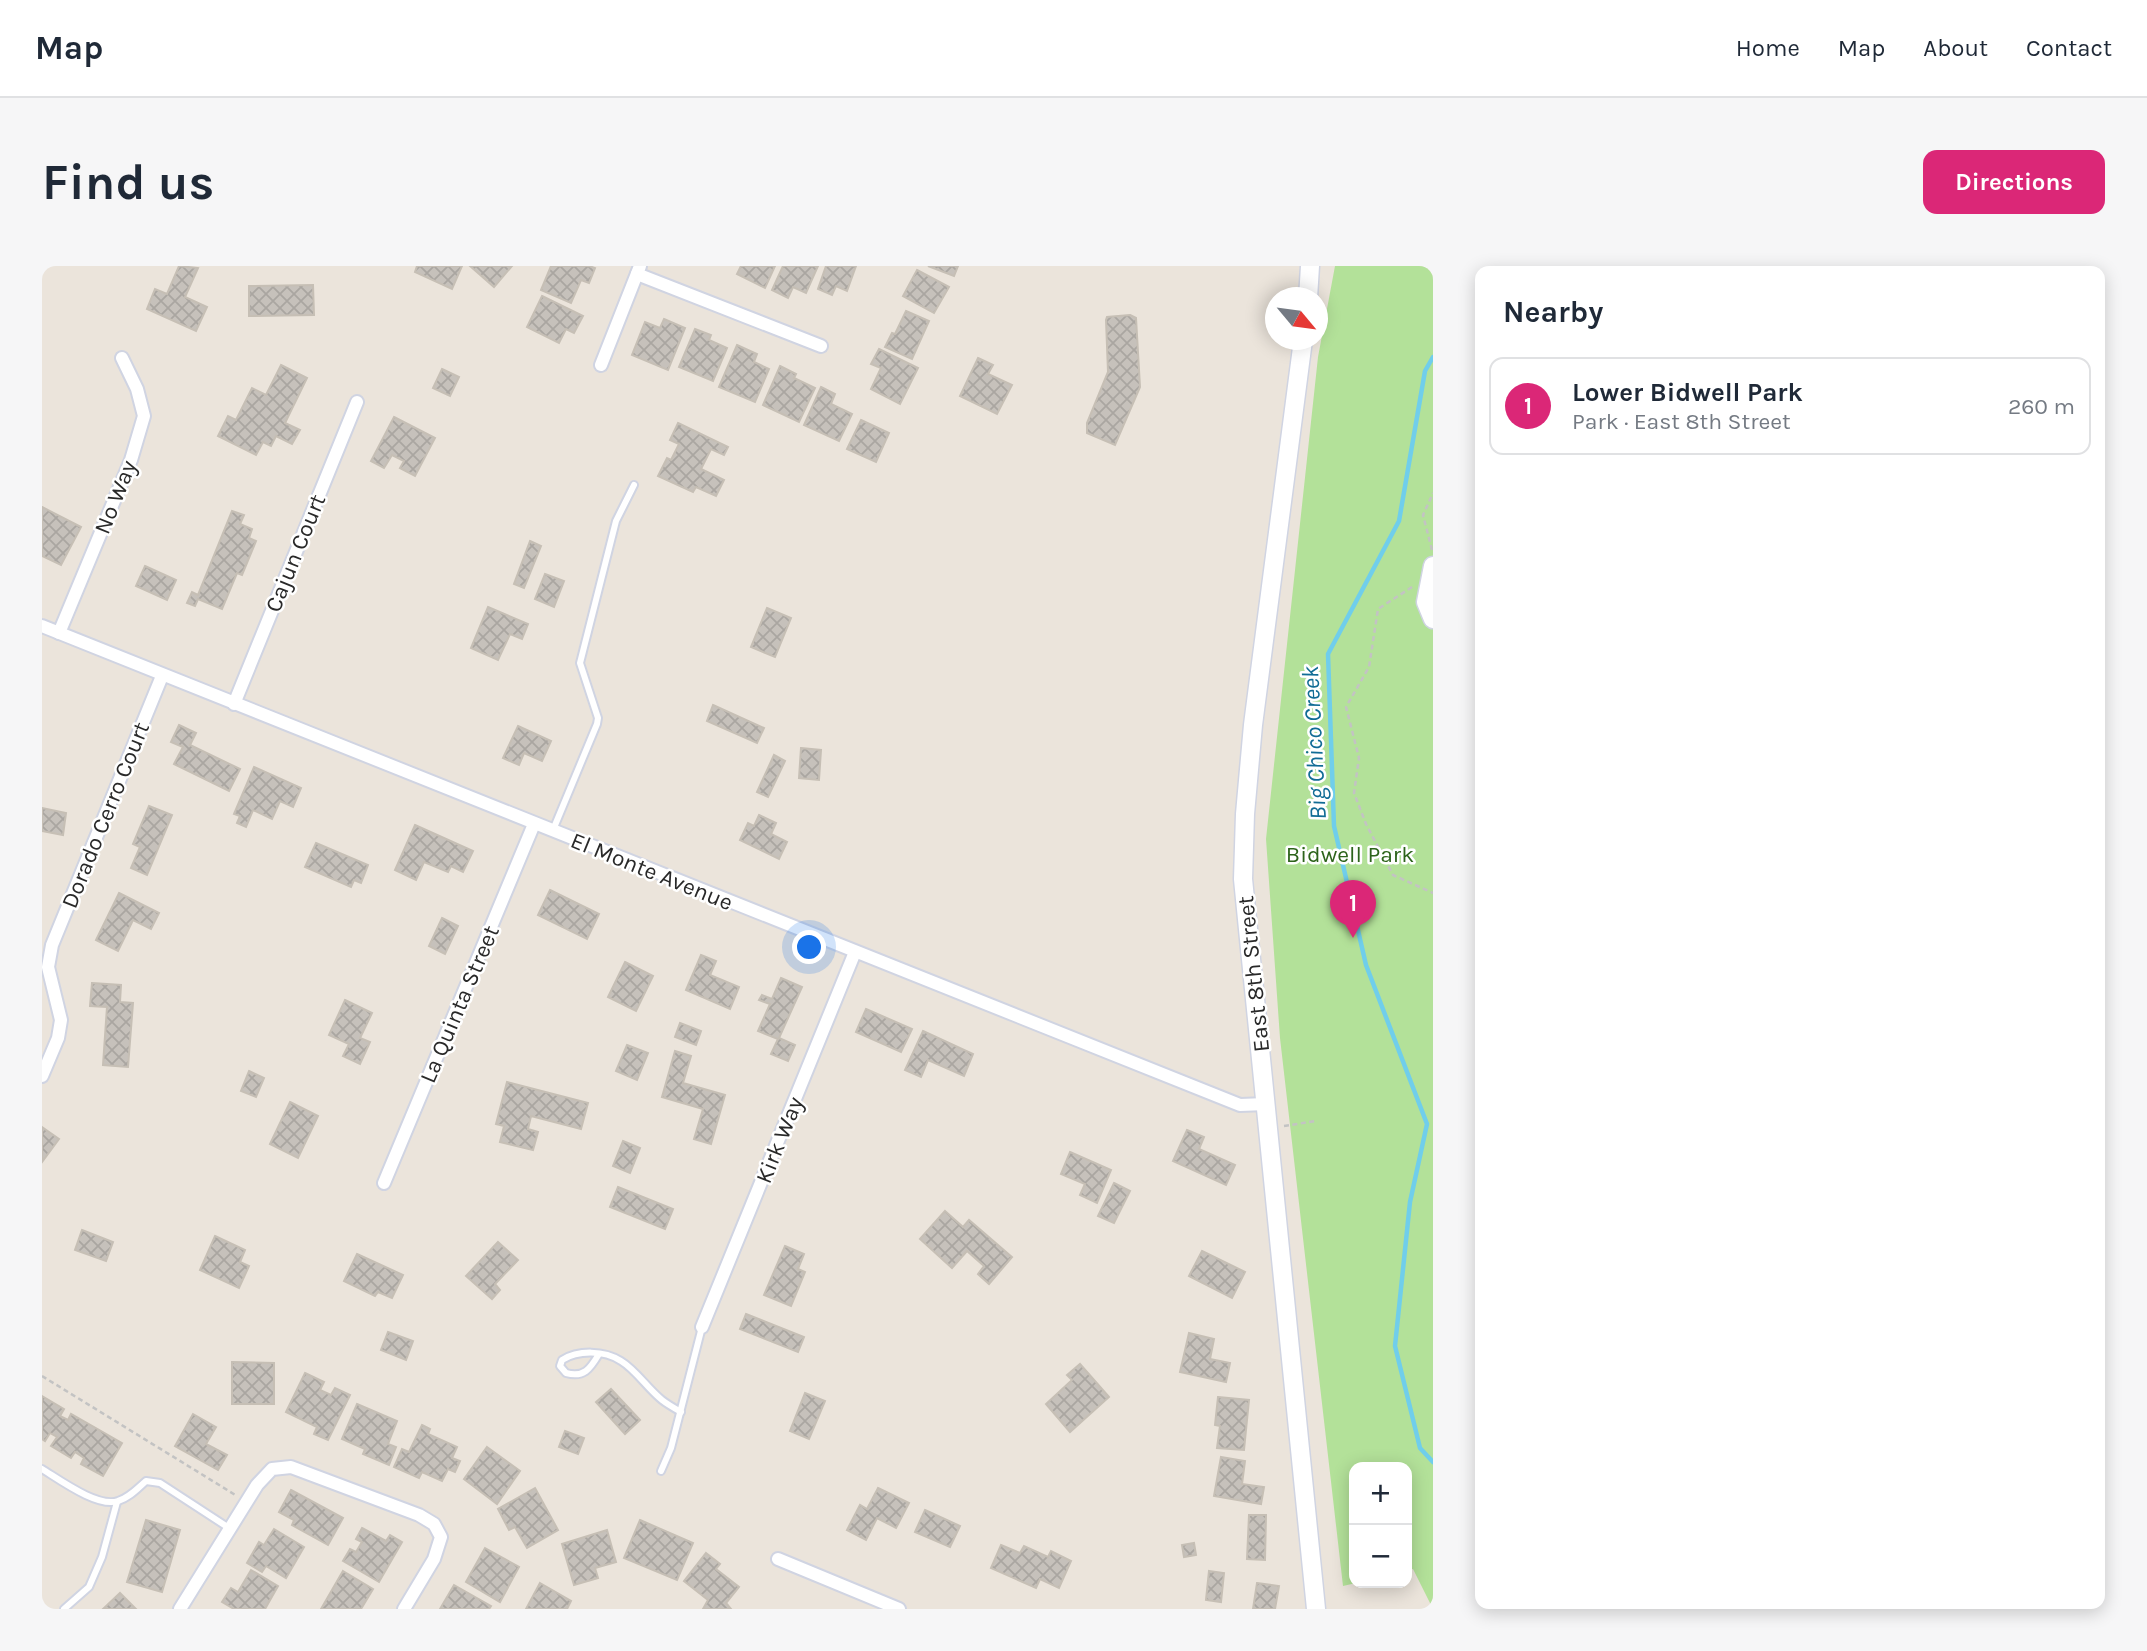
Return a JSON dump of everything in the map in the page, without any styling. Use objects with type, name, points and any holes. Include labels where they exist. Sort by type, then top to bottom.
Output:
[{"type":"street","points":[[1309,287],[1310,266]]},
{"type":"street","points":[[601,365],[639,270],[821,346]]},
{"type":"street","name":"East 8th Street","points":[[1302,350],[1254,725],[1245,814],[1243,879],[1316,1609]]},
{"type":"street","name":"No Way","points":[[59,633],[131,460],[144,416],[122,358]]},
{"type":"street","name":"Cajun Court","points":[[233,704],[357,402]]},
{"type":"street","points":[[1433,566],[1426,601],[1433,619]]},
{"type":"street","name":"El Monte Avenue","points":[[42,626],[1240,1105],[1266,1104]]},
{"type":"street","name":"Dorado Cerro Court","points":[[42,1076],[58,1038],[61,1020],[48,967],[52,945],[162,676]]},
{"type":"street","name":"La Quinta Street","points":[[384,1183],[534,824]]},
{"type":"street","name":"Kirk Way","points":[[702,1327],[855,952]]},
{"type":"street","points":[[180,1609],[257,1485],[272,1469],[291,1467],[419,1515],[434,1524],[441,1538],[435,1559],[404,1609]]},
{"type":"street","points":[[778,1559],[899,1609]]},
{"type":"lane","points":[[552,831],[597,724],[598,718],[580,663],[616,521],[634,485]]},
{"type":"lane","points":[[661,1471],[681,1412],[702,1327]]},
{"type":"lane","points":[[599,1354],[590,1370],[578,1375],[566,1373],[560,1366],[562,1360],[571,1354],[582,1352],[599,1354],[623,1362],[662,1400],[681,1412]]},
{"type":"lane","points":[[42,1469],[103,1502],[117,1502],[146,1481],[160,1483],[229,1528]]},
{"type":"lane","points":[[64,1609],[89,1587],[102,1557],[117,1502]]},
{"type":"path","points":[[1433,493],[1423,515],[1433,554]]},
{"type":"path","points":[[1418,579],[1410,589],[1378,609],[1369,667],[1346,707],[1359,758],[1354,793],[1366,824],[1393,875],[1433,893]]},
{"type":"path","points":[[1281,1126],[1316,1121]]},
{"type":"path","points":[[42,1376],[246,1501]]},
{"type":"green space","name":"Bidwell Park","points":[[1335,266],[1433,266],[1433,1609],[1412,1569],[1412,1462],[1349,1462],[1349,1585],[1343,1586],[1280,1038],[1266,839],[1318,357],[1319,350],[1328,350],[1328,303]]},
{"type":"building","points":[[179,266],[198,268],[185,297],[207,307],[196,331],[147,309],[155,289],[167,294]]},
{"type":"building","points":[[417,266],[462,266],[452,289],[415,272]]},
{"type":"building","points":[[470,266],[512,266],[494,287]]},
{"type":"building","points":[[551,266],[595,268],[589,283],[581,280],[571,303],[541,290]]},
{"type":"building","points":[[741,266],[775,266],[765,288],[737,274]]},
{"type":"building","points":[[783,266],[818,266],[806,293],[793,287],[788,298],[772,290]]},
{"type":"building","points":[[826,266],[856,266],[847,291],[836,286],[832,295],[818,289]]},
{"type":"building","points":[[928,266],[958,266],[954,276]]},
{"type":"building","points":[[917,270],[949,287],[934,313],[903,296]]},
{"type":"building","points":[[313,285],[314,315],[249,316],[249,286]]},
{"type":"building","points":[[542,296],[583,316],[574,333],[566,329],[559,343],[527,327]]},
{"type":"building","points":[[906,311],[929,321],[912,359],[885,347]]},
{"type":"building","points":[[1130,315],[1136,318],[1140,387],[1115,445],[1087,433],[1087,423],[1108,372],[1107,317]]},
{"type":"building","points":[[664,319],[685,328],[668,370],[632,355],[645,322],[660,328]]},
{"type":"building","points":[[695,329],[711,335],[709,340],[727,348],[713,381],[679,367]]},
{"type":"building","points":[[737,345],[757,354],[754,362],[769,369],[755,402],[719,387]]},
{"type":"building","points":[[879,349],[918,368],[900,404],[871,389],[881,368],[871,364]]},
{"type":"building","points":[[978,358],[993,365],[988,374],[1012,385],[997,414],[960,396]]},
{"type":"building","points":[[281,365],[307,378],[285,423],[300,430],[292,444],[276,436],[271,446],[263,442],[256,455],[218,436],[228,416],[236,420],[252,388],[266,395]]},
{"type":"building","points":[[780,366],[796,374],[794,378],[815,388],[799,422],[763,405]]},
{"type":"building","points":[[442,369],[459,377],[450,396],[433,388]]},
{"type":"building","points":[[821,387],[835,394],[831,404],[852,414],[839,441],[804,425]]},
{"type":"building","points":[[394,417],[435,438],[415,476],[400,468],[404,461],[392,455],[384,468],[371,461]]},
{"type":"building","points":[[861,420],[889,433],[876,462],[847,449]]},
{"type":"building","points":[[678,423],[728,447],[724,455],[711,449],[701,469],[724,480],[716,496],[696,487],[693,492],[658,476],[667,458],[671,460],[679,444],[670,440]]},
{"type":"building","points":[[42,507],[81,527],[61,565],[42,556]]},
{"type":"building","points":[[232,511],[244,515],[240,524],[252,529],[249,538],[256,541],[242,575],[237,573],[222,609],[198,599],[195,606],[187,603],[192,592],[198,595]]},
{"type":"building","points":[[530,541],[541,546],[524,588],[514,584]]},
{"type":"building","points":[[145,566],[176,580],[167,600],[136,586]]},
{"type":"building","points":[[545,574],[564,581],[554,607],[535,599]]},
{"type":"building","points":[[488,607],[528,624],[522,639],[510,634],[498,660],[471,648]]},
{"type":"building","points":[[767,608],[791,618],[775,657],[751,647]]},
{"type":"building","points":[[713,705],[764,728],[757,743],[707,721]]},
{"type":"building","points":[[179,725],[196,733],[190,745],[240,769],[229,791],[174,764],[183,747],[171,742]]},
{"type":"building","points":[[518,726],[551,741],[542,761],[524,753],[519,765],[503,758]]},
{"type":"building","points":[[801,748],[821,750],[819,780],[799,778]]},
{"type":"building","points":[[774,755],[785,761],[768,797],[757,792]]},
{"type":"building","points":[[254,767],[301,788],[293,807],[280,801],[272,819],[253,810],[246,827],[237,823],[240,816],[234,814]]},
{"type":"building","points":[[149,806],[172,815],[147,875],[131,868],[140,847],[133,844]]},
{"type":"building","points":[[42,808],[66,813],[63,835],[42,831]]},
{"type":"building","points":[[759,815],[776,823],[771,834],[787,842],[779,859],[740,840],[748,823],[754,826]]},
{"type":"building","points":[[415,825],[473,851],[463,872],[451,866],[448,872],[424,862],[416,880],[395,870]]},
{"type":"building","points":[[316,843],[368,865],[361,883],[354,880],[351,887],[305,867]]},
{"type":"building","points":[[550,890],[599,914],[587,939],[538,915]]},
{"type":"building","points":[[119,893],[159,913],[151,929],[133,920],[118,951],[96,940]]},
{"type":"building","points":[[442,918],[458,926],[445,954],[429,946]]},
{"type":"building","points":[[701,955],[716,961],[710,975],[739,987],[730,1009],[686,990]]},
{"type":"building","points":[[625,962],[653,976],[636,1011],[608,997]]},
{"type":"building","points":[[781,978],[802,987],[779,1038],[795,1045],[788,1061],[771,1054],[778,1039],[758,1031],[770,1004],[759,1000],[762,995],[772,999]]},
{"type":"building","points":[[92,983],[121,985],[120,1002],[133,1003],[128,1067],[103,1065],[107,1007],[90,1006]]},
{"type":"building","points":[[345,1000],[372,1013],[360,1038],[370,1042],[360,1064],[343,1056],[349,1044],[329,1035]]},
{"type":"building","points":[[866,1009],[912,1029],[901,1052],[856,1032]]},
{"type":"building","points":[[680,1023],[701,1031],[696,1045],[675,1037]]},
{"type":"building","points":[[923,1031],[973,1054],[964,1076],[928,1060],[921,1077],[905,1070]]},
{"type":"building","points":[[627,1045],[648,1053],[637,1080],[616,1071]]},
{"type":"building","points":[[675,1051],[691,1056],[683,1083],[725,1095],[711,1144],[694,1139],[703,1109],[662,1097]]},
{"type":"building","points":[[249,1071],[264,1078],[256,1097],[241,1091]]},
{"type":"building","points":[[507,1082],[588,1103],[581,1129],[531,1116],[528,1129],[538,1132],[533,1150],[500,1142],[504,1126],[496,1124]]},
{"type":"building","points":[[290,1102],[318,1116],[298,1158],[270,1144]]},
{"type":"building","points":[[42,1127],[59,1139],[42,1162]]},
{"type":"building","points":[[1187,1130],[1204,1137],[1199,1149],[1235,1165],[1226,1185],[1173,1161]]},
{"type":"building","points":[[623,1141],[640,1148],[630,1173],[613,1166]]},
{"type":"building","points":[[1070,1152],[1111,1170],[1097,1203],[1080,1195],[1085,1184],[1061,1174]]},
{"type":"building","points":[[1114,1183],[1130,1191],[1114,1223],[1098,1216]]},
{"type":"building","points":[[618,1187],[673,1209],[665,1229],[610,1207]]},
{"type":"building","points":[[945,1211],[963,1227],[969,1220],[1012,1257],[989,1284],[978,1274],[984,1266],[967,1251],[952,1268],[920,1239]]},
{"type":"building","points":[[82,1230],[113,1242],[106,1261],[75,1250]]},
{"type":"building","points":[[215,1236],[245,1250],[240,1262],[249,1266],[239,1288],[200,1270]]},
{"type":"building","points":[[498,1242],[518,1260],[495,1284],[500,1290],[492,1299],[466,1276]]},
{"type":"building","points":[[785,1246],[804,1254],[798,1269],[805,1272],[791,1306],[764,1295]]},
{"type":"building","points":[[1202,1251],[1245,1272],[1232,1298],[1189,1276]]},
{"type":"building","points":[[357,1254],[403,1275],[392,1298],[378,1292],[375,1296],[344,1281]]},
{"type":"building","points":[[746,1314],[804,1337],[798,1352],[740,1329]]},
{"type":"building","points":[[388,1332],[413,1341],[406,1360],[381,1350]]},
{"type":"building","points":[[1189,1333],[1214,1339],[1210,1359],[1230,1363],[1226,1382],[1180,1372]]},
{"type":"building","points":[[232,1362],[274,1363],[274,1404],[232,1404]]},
{"type":"building","points":[[1080,1364],[1109,1397],[1070,1432],[1046,1404],[1072,1380],[1067,1375]]},
{"type":"building","points":[[305,1373],[324,1382],[320,1390],[331,1395],[335,1388],[350,1395],[328,1440],[314,1434],[317,1427],[286,1412]]},
{"type":"building","points":[[611,1389],[640,1420],[625,1434],[596,1402]]},
{"type":"building","points":[[805,1393],[825,1401],[809,1439],[790,1431]]},
{"type":"building","points":[[42,1396],[64,1409],[60,1416],[68,1420],[71,1414],[122,1443],[103,1476],[81,1464],[84,1458],[75,1452],[71,1458],[51,1446],[57,1437],[50,1433],[45,1441],[42,1439]]},
{"type":"building","points":[[1218,1397],[1249,1400],[1244,1450],[1217,1448],[1220,1426],[1215,1425]]},
{"type":"building","points":[[357,1404],[397,1421],[388,1444],[396,1447],[389,1465],[363,1454],[365,1449],[342,1439]]},
{"type":"building","points":[[193,1414],[216,1427],[206,1444],[227,1455],[218,1470],[175,1446]]},
{"type":"building","points":[[422,1425],[430,1429],[428,1434],[457,1447],[452,1458],[460,1461],[455,1472],[448,1469],[442,1481],[422,1472],[419,1478],[394,1467],[402,1449],[409,1452]]},
{"type":"building","points":[[565,1431],[584,1438],[578,1454],[559,1447]]},
{"type":"building","points":[[487,1447],[520,1471],[497,1504],[464,1479]]},
{"type":"building","points":[[1221,1457],[1245,1461],[1242,1484],[1264,1487],[1261,1504],[1214,1496]]},
{"type":"building","points":[[535,1488],[558,1530],[527,1548],[515,1527],[509,1530],[498,1509]]},
{"type":"building","points":[[878,1488],[909,1503],[896,1528],[877,1518],[866,1540],[847,1530],[860,1505],[867,1509]]},
{"type":"building","points":[[291,1490],[343,1518],[328,1545],[292,1525],[294,1520],[279,1512]]},
{"type":"building","points":[[925,1510],[960,1526],[950,1547],[915,1532]]},
{"type":"building","points":[[1249,1515],[1266,1515],[1265,1560],[1247,1559]]},
{"type":"building","points":[[146,1520],[180,1530],[162,1592],[127,1582]]},
{"type":"building","points":[[640,1520],[693,1543],[677,1580],[624,1558]]},
{"type":"building","points":[[362,1528],[386,1541],[390,1535],[402,1542],[379,1582],[343,1561],[350,1549],[356,1552],[362,1542],[356,1539]]},
{"type":"building","points":[[274,1529],[304,1547],[286,1578],[266,1566],[262,1572],[247,1563],[259,1542],[264,1545]]},
{"type":"building","points":[[607,1530],[616,1562],[595,1568],[598,1578],[574,1585],[562,1544]]},
{"type":"building","points":[[1194,1543],[1196,1555],[1184,1557],[1182,1545]]},
{"type":"building","points":[[1001,1545],[1020,1553],[1024,1546],[1048,1557],[1051,1551],[1071,1561],[1059,1588],[1040,1579],[1036,1588],[991,1568]]},
{"type":"building","points":[[485,1548],[519,1567],[500,1602],[466,1582]]},
{"type":"building","points":[[706,1553],[720,1564],[716,1569],[739,1587],[726,1603],[731,1609],[703,1609],[708,1600],[684,1581]]},
{"type":"building","points":[[251,1570],[278,1586],[265,1609],[234,1609],[222,1602],[231,1588],[238,1592]]},
{"type":"building","points":[[343,1571],[373,1589],[361,1609],[321,1609]]},
{"type":"building","points":[[1209,1571],[1224,1573],[1221,1602],[1206,1600]]},
{"type":"building","points":[[540,1583],[571,1601],[567,1609],[526,1609]]},
{"type":"building","points":[[1257,1583],[1279,1586],[1275,1609],[1253,1609]]},
{"type":"building","points":[[454,1585],[491,1606],[489,1609],[440,1609]]},
{"type":"building","points":[[120,1593],[136,1609],[103,1609]]},
{"type":"waterway","name":"Big Chico Creek","points":[[1433,357],[1425,371],[1399,521],[1328,654],[1334,826],[1366,965],[1427,1124],[1410,1202],[1395,1346],[1420,1448],[1433,1462]]},
{"type":"place","name":"Lower Bidwell Park","points":[[1353,938]]}]
